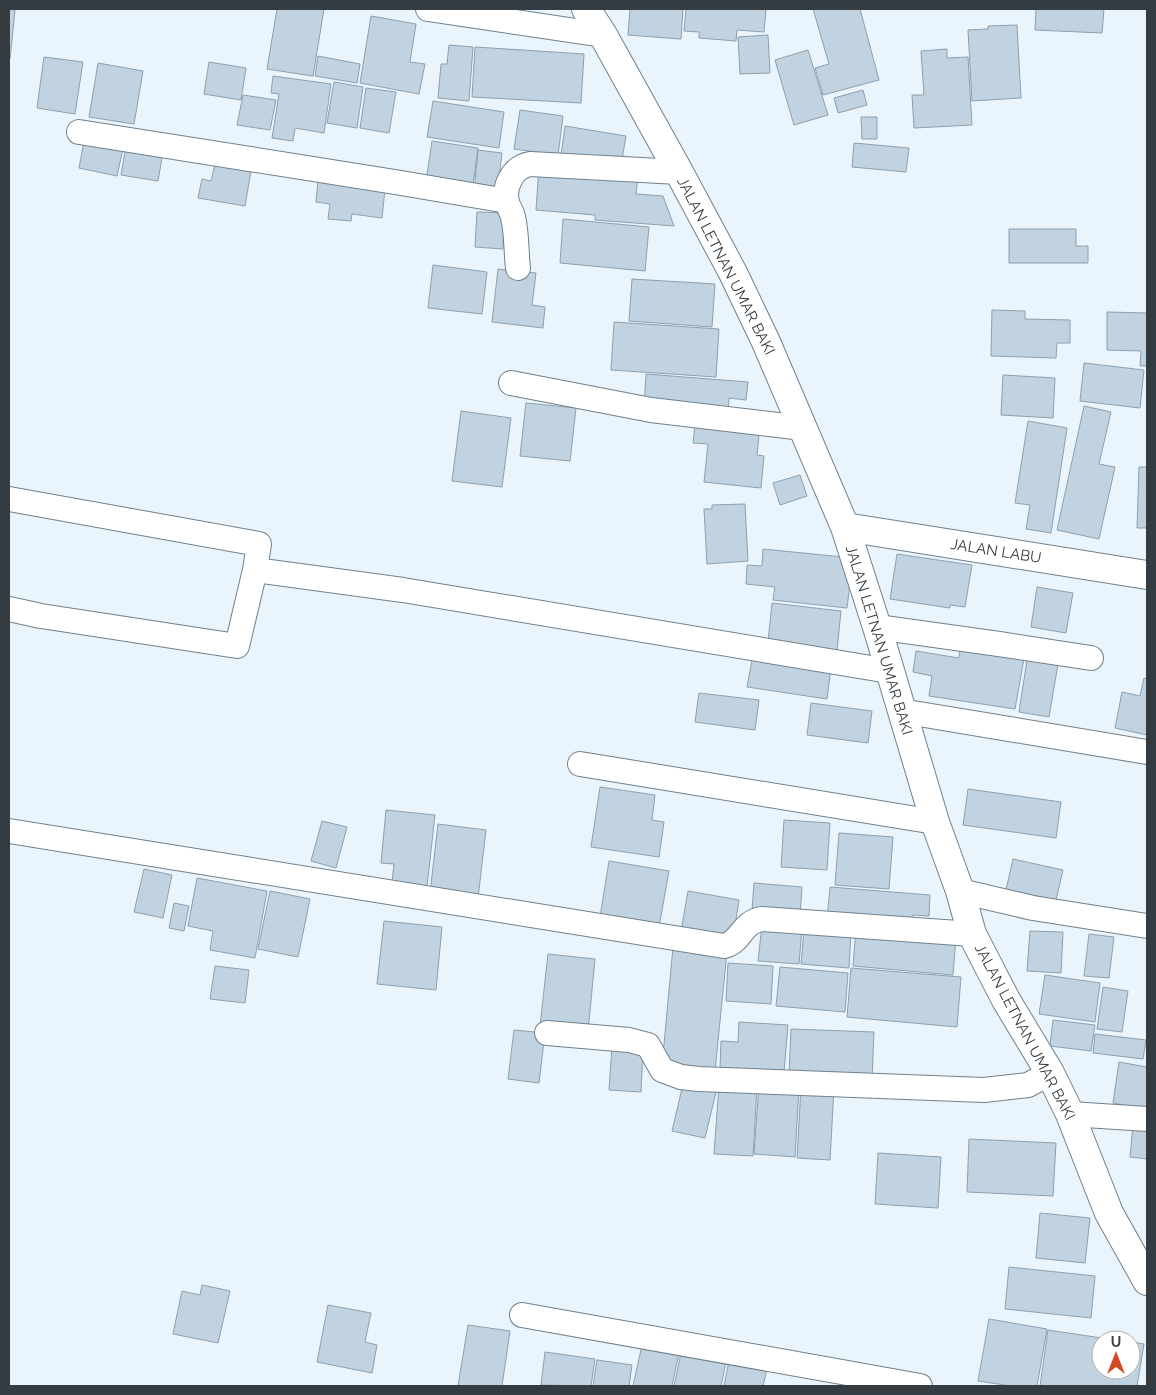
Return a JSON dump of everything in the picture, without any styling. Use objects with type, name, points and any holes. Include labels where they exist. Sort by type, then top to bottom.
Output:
[{"type":"street","points":[[428,9],[604,35]]},
{"type":"street","name":"JALAN LETNAN UMAR BAKI","points":[[586,9],[604,35],[679,172],[737,281],[766,342],[845,527],[935,822],[960,891],[972,934],[1006,1000],[1050,1073],[1070,1114],[1109,1213],[1147,1281]]},
{"type":"street","points":[[79,132],[507,201]]},
{"type":"street","points":[[518,268],[513,218],[507,201],[508,186],[518,168],[530,164],[679,172]]},
{"type":"street","points":[[510,383],[651,410],[803,428]]},
{"type":"street","points":[[9,499],[258,544],[255,570],[237,646],[9,610]]},
{"type":"street","name":"JALAN LABU","points":[[845,527],[1147,575]]},
{"type":"street","points":[[255,570],[403,590],[890,671]]},
{"type":"street","points":[[877,627],[1091,658]]},
{"type":"street","points":[[901,711],[1147,752]]},
{"type":"street","points":[[580,764],[935,822]]},
{"type":"street","points":[[9,831],[724,946],[733,942],[748,924],[754,920],[762,919],[972,934]]},
{"type":"street","points":[[960,891],[1033,908],[1147,926]]},
{"type":"street","points":[[547,1033],[628,1040],[648,1045],[662,1070],[681,1077],[984,1090],[1028,1085],[1050,1073]]},
{"type":"street","points":[[1070,1114],[1147,1119]]},
{"type":"street","points":[[522,1315],[920,1386]]},
{"type":"building","points":[[9,9],[15,10],[10,59],[9,59]]},
{"type":"building","points":[[277,9],[324,9],[313,76],[267,69]]},
{"type":"building","points":[[630,9],[683,9],[681,39],[628,35]]},
{"type":"building","points":[[686,9],[766,9],[764,32],[737,30],[736,41],[699,38],[699,32],[684,31]]},
{"type":"building","points":[[813,9],[860,9],[879,80],[823,95],[815,68],[829,64]]},
{"type":"building","points":[[1036,9],[1104,9],[1102,33],[1035,30]]},
{"type":"building","points":[[371,16],[416,24],[410,62],[425,64],[419,94],[360,83]]},
{"type":"building","points":[[1017,25],[1021,98],[972,101],[968,30],[988,29],[988,26]]},
{"type":"building","points":[[768,35],[770,73],[740,74],[738,37]]},
{"type":"building","points":[[449,45],[473,47],[469,101],[438,98],[441,64],[447,64]]},
{"type":"building","points":[[475,47],[584,54],[581,103],[472,97]]},
{"type":"building","points":[[947,49],[947,58],[968,57],[972,125],[914,128],[912,95],[924,95],[921,51]]},
{"type":"building","points":[[808,50],[828,115],[794,125],[775,60]]},
{"type":"building","points":[[318,56],[360,64],[357,83],[315,76]]},
{"type":"building","points":[[44,57],[83,62],[75,114],[37,108]]},
{"type":"building","points":[[209,62],[246,68],[241,100],[204,94]]},
{"type":"building","points":[[98,63],[143,71],[134,124],[89,117]]},
{"type":"building","points":[[273,76],[331,84],[324,133],[295,128],[293,141],[272,138],[279,94],[271,93]]},
{"type":"building","points":[[334,82],[363,87],[357,128],[327,123]]},
{"type":"building","points":[[366,88],[396,92],[389,133],[360,128]]},
{"type":"building","points":[[863,90],[867,105],[838,113],[834,98]]},
{"type":"building","points":[[243,95],[276,100],[270,130],[237,125]]},
{"type":"building","points":[[433,101],[504,112],[499,148],[427,137]]},
{"type":"building","points":[[520,110],[563,116],[558,155],[514,149]]},
{"type":"building","points":[[861,117],[877,117],[877,139],[862,139]]},
{"type":"building","points":[[565,126],[626,136],[621,165],[561,156]]},
{"type":"building","points":[[85,136],[124,144],[117,176],[79,168]]},
{"type":"building","points":[[432,141],[478,148],[472,192],[440,188],[441,178],[427,175]]},
{"type":"building","points":[[854,143],[909,148],[906,172],[852,167]]},
{"type":"building","points":[[126,146],[163,152],[158,181],[121,175]]},
{"type":"building","points":[[478,150],[502,153],[497,193],[474,191]]},
{"type":"building","points":[[215,164],[251,171],[245,206],[198,198],[202,179],[211,181]]},
{"type":"building","points":[[539,167],[638,176],[636,194],[663,196],[674,226],[595,220],[595,215],[536,210]]},
{"type":"building","points":[[318,180],[385,189],[382,218],[352,214],[351,221],[328,219],[330,204],[316,202]]},
{"type":"building","points":[[477,212],[504,213],[503,249],[475,247]]},
{"type":"building","points":[[563,219],[649,227],[645,271],[560,263]]},
{"type":"building","points":[[1009,229],[1076,229],[1076,246],[1088,246],[1088,263],[1009,263]]},
{"type":"building","points":[[433,265],[487,272],[482,314],[428,308]]},
{"type":"building","points":[[498,269],[536,273],[532,305],[545,307],[543,328],[492,322]]},
{"type":"building","points":[[632,279],[715,284],[712,327],[629,321]]},
{"type":"building","points":[[992,310],[1025,311],[1025,319],[1070,320],[1070,343],[1057,343],[1056,358],[991,356]]},
{"type":"building","points":[[1107,312],[1147,313],[1147,366],[1140,366],[1141,351],[1107,350]]},
{"type":"building","points":[[614,322],[719,329],[716,377],[611,370]]},
{"type":"building","points":[[1084,363],[1144,370],[1140,408],[1080,401]]},
{"type":"building","points":[[646,374],[748,382],[746,400],[729,398],[728,415],[644,408]]},
{"type":"building","points":[[1003,375],[1055,378],[1053,418],[1001,415]]},
{"type":"building","points":[[526,403],[576,408],[570,461],[520,456]]},
{"type":"building","points":[[1084,406],[1111,412],[1099,464],[1115,467],[1099,539],[1057,530]]},
{"type":"building","points":[[461,411],[511,418],[502,487],[452,481]]},
{"type":"building","points":[[696,417],[760,424],[757,455],[764,456],[761,488],[704,482],[708,444],[693,443]]},
{"type":"building","points":[[1028,421],[1067,428],[1051,533],[1026,529],[1030,505],[1015,503]]},
{"type":"building","points":[[1139,467],[1147,467],[1147,528],[1137,528]]},
{"type":"building","points":[[800,475],[807,496],[780,505],[773,483]]},
{"type":"building","points":[[745,504],[748,561],[707,564],[704,509],[712,509],[712,505]]},
{"type":"building","points":[[763,549],[853,558],[847,608],[773,600],[775,587],[746,584],[747,565],[762,566]]},
{"type":"building","points":[[897,554],[972,565],[965,607],[950,605],[950,608],[890,599]]},
{"type":"building","points":[[1037,587],[1073,593],[1066,633],[1031,627]]},
{"type":"building","points":[[772,603],[841,611],[837,650],[768,642]]},
{"type":"building","points":[[961,643],[1025,653],[1015,709],[929,696],[932,676],[913,672],[916,651],[959,658]]},
{"type":"building","points":[[753,655],[831,667],[827,699],[747,687]]},
{"type":"building","points":[[1027,660],[1058,664],[1049,717],[1019,712]]},
{"type":"building","points":[[1144,678],[1147,679],[1147,735],[1115,728],[1122,692],[1140,696]]},
{"type":"building","points":[[699,693],[759,700],[755,730],[695,722]]},
{"type":"building","points":[[811,703],[872,711],[868,743],[807,735]]},
{"type":"building","points":[[600,787],[655,795],[652,820],[664,822],[659,857],[591,847]]},
{"type":"building","points":[[968,789],[1061,802],[1056,838],[963,825]]},
{"type":"building","points":[[386,810],[435,815],[427,886],[392,882],[394,864],[381,863]]},
{"type":"building","points":[[784,820],[830,823],[827,870],[781,867]]},
{"type":"building","points":[[322,821],[347,827],[336,868],[311,861]]},
{"type":"building","points":[[438,824],[486,830],[478,898],[430,893]]},
{"type":"building","points":[[839,833],[893,837],[889,889],[835,885]]},
{"type":"building","points":[[1013,859],[1063,870],[1056,900],[1006,890]]},
{"type":"building","points":[[609,861],[669,871],[659,927],[600,917]]},
{"type":"building","points":[[144,869],[172,875],[163,918],[134,912]]},
{"type":"building","points":[[197,878],[267,891],[255,958],[210,950],[213,931],[188,926]]},
{"type":"building","points":[[754,883],[802,887],[800,915],[752,910]]},
{"type":"building","points":[[830,887],[930,895],[929,916],[913,915],[912,926],[827,919]]},
{"type":"building","points":[[270,891],[310,899],[298,957],[258,949]]},
{"type":"building","points":[[688,891],[739,900],[733,939],[681,931]]},
{"type":"building","points":[[174,903],[189,906],[184,931],[169,928]]},
{"type":"building","points":[[384,921],[442,927],[436,990],[377,984]]},
{"type":"building","points":[[762,925],[802,928],[799,964],[758,961]]},
{"type":"building","points":[[856,928],[956,937],[953,975],[853,966]]},
{"type":"building","points":[[804,930],[851,933],[849,968],[801,964]]},
{"type":"building","points":[[1030,931],[1063,932],[1061,973],[1027,971]]},
{"type":"building","points":[[1089,934],[1114,937],[1109,978],[1084,976]]},
{"type":"building","points":[[673,947],[727,952],[715,1071],[662,1066]]},
{"type":"building","points":[[548,954],[595,959],[588,1032],[540,1026]]},
{"type":"building","points":[[728,963],[773,966],[771,1004],[726,1001]]},
{"type":"building","points":[[215,966],[249,970],[245,1003],[210,999]]},
{"type":"building","points":[[780,967],[848,973],[845,1012],[776,1006]]},
{"type":"building","points":[[851,968],[961,977],[957,1027],[847,1017]]},
{"type":"building","points":[[1045,975],[1100,983],[1095,1022],[1039,1014]]},
{"type":"building","points":[[1103,987],[1128,991],[1122,1032],[1097,1029]]},
{"type":"building","points":[[1053,1020],[1095,1025],[1091,1051],[1050,1046]]},
{"type":"building","points":[[739,1022],[788,1025],[784,1072],[720,1068],[721,1041],[738,1042]]},
{"type":"building","points":[[791,1029],[874,1032],[872,1079],[789,1075]]},
{"type":"building","points":[[514,1030],[545,1033],[539,1083],[508,1079]]},
{"type":"building","points":[[1095,1034],[1146,1040],[1143,1059],[1093,1053]]},
{"type":"building","points":[[612,1047],[643,1049],[641,1092],[609,1090]]},
{"type":"building","points":[[1119,1062],[1147,1067],[1147,1109],[1113,1103]]},
{"type":"building","points":[[684,1080],[717,1088],[705,1138],[672,1131]]},
{"type":"building","points":[[719,1085],[757,1087],[753,1156],[714,1154]]},
{"type":"building","points":[[759,1085],[799,1087],[795,1157],[754,1154]]},
{"type":"building","points":[[801,1086],[834,1088],[830,1160],[797,1158]]},
{"type":"building","points":[[1133,1125],[1147,1127],[1147,1159],[1130,1157]]},
{"type":"building","points":[[969,1139],[1056,1143],[1053,1196],[967,1192]]},
{"type":"building","points":[[878,1153],[941,1157],[938,1208],[875,1204]]},
{"type":"building","points":[[1040,1213],[1090,1218],[1085,1263],[1036,1258]]},
{"type":"building","points":[[1009,1267],[1095,1276],[1091,1318],[1005,1309]]},
{"type":"building","points":[[202,1285],[230,1291],[218,1343],[173,1334],[182,1291],[200,1295]]},
{"type":"building","points":[[328,1305],[371,1313],[365,1342],[377,1345],[372,1373],[317,1362]]},
{"type":"building","points":[[989,1319],[1047,1329],[1037,1386],[1011,1386],[978,1381]]},
{"type":"building","points":[[468,1325],[510,1331],[502,1386],[458,1386]]},
{"type":"building","points":[[1048,1330],[1091,1336],[1091,1380],[1138,1380],[1137,1386],[1040,1386]]},
{"type":"building","points":[[1141,1344],[1144,1344],[1141,1362]]},
{"type":"building","points":[[642,1345],[679,1353],[672,1386],[633,1386]]},
{"type":"building","points":[[545,1352],[595,1359],[591,1386],[541,1385]]},
{"type":"building","points":[[681,1353],[726,1362],[721,1386],[674,1386]]},
{"type":"building","points":[[597,1360],[632,1365],[629,1386],[593,1386]]},
{"type":"building","points":[[729,1361],[767,1369],[763,1386],[724,1386]]}]
